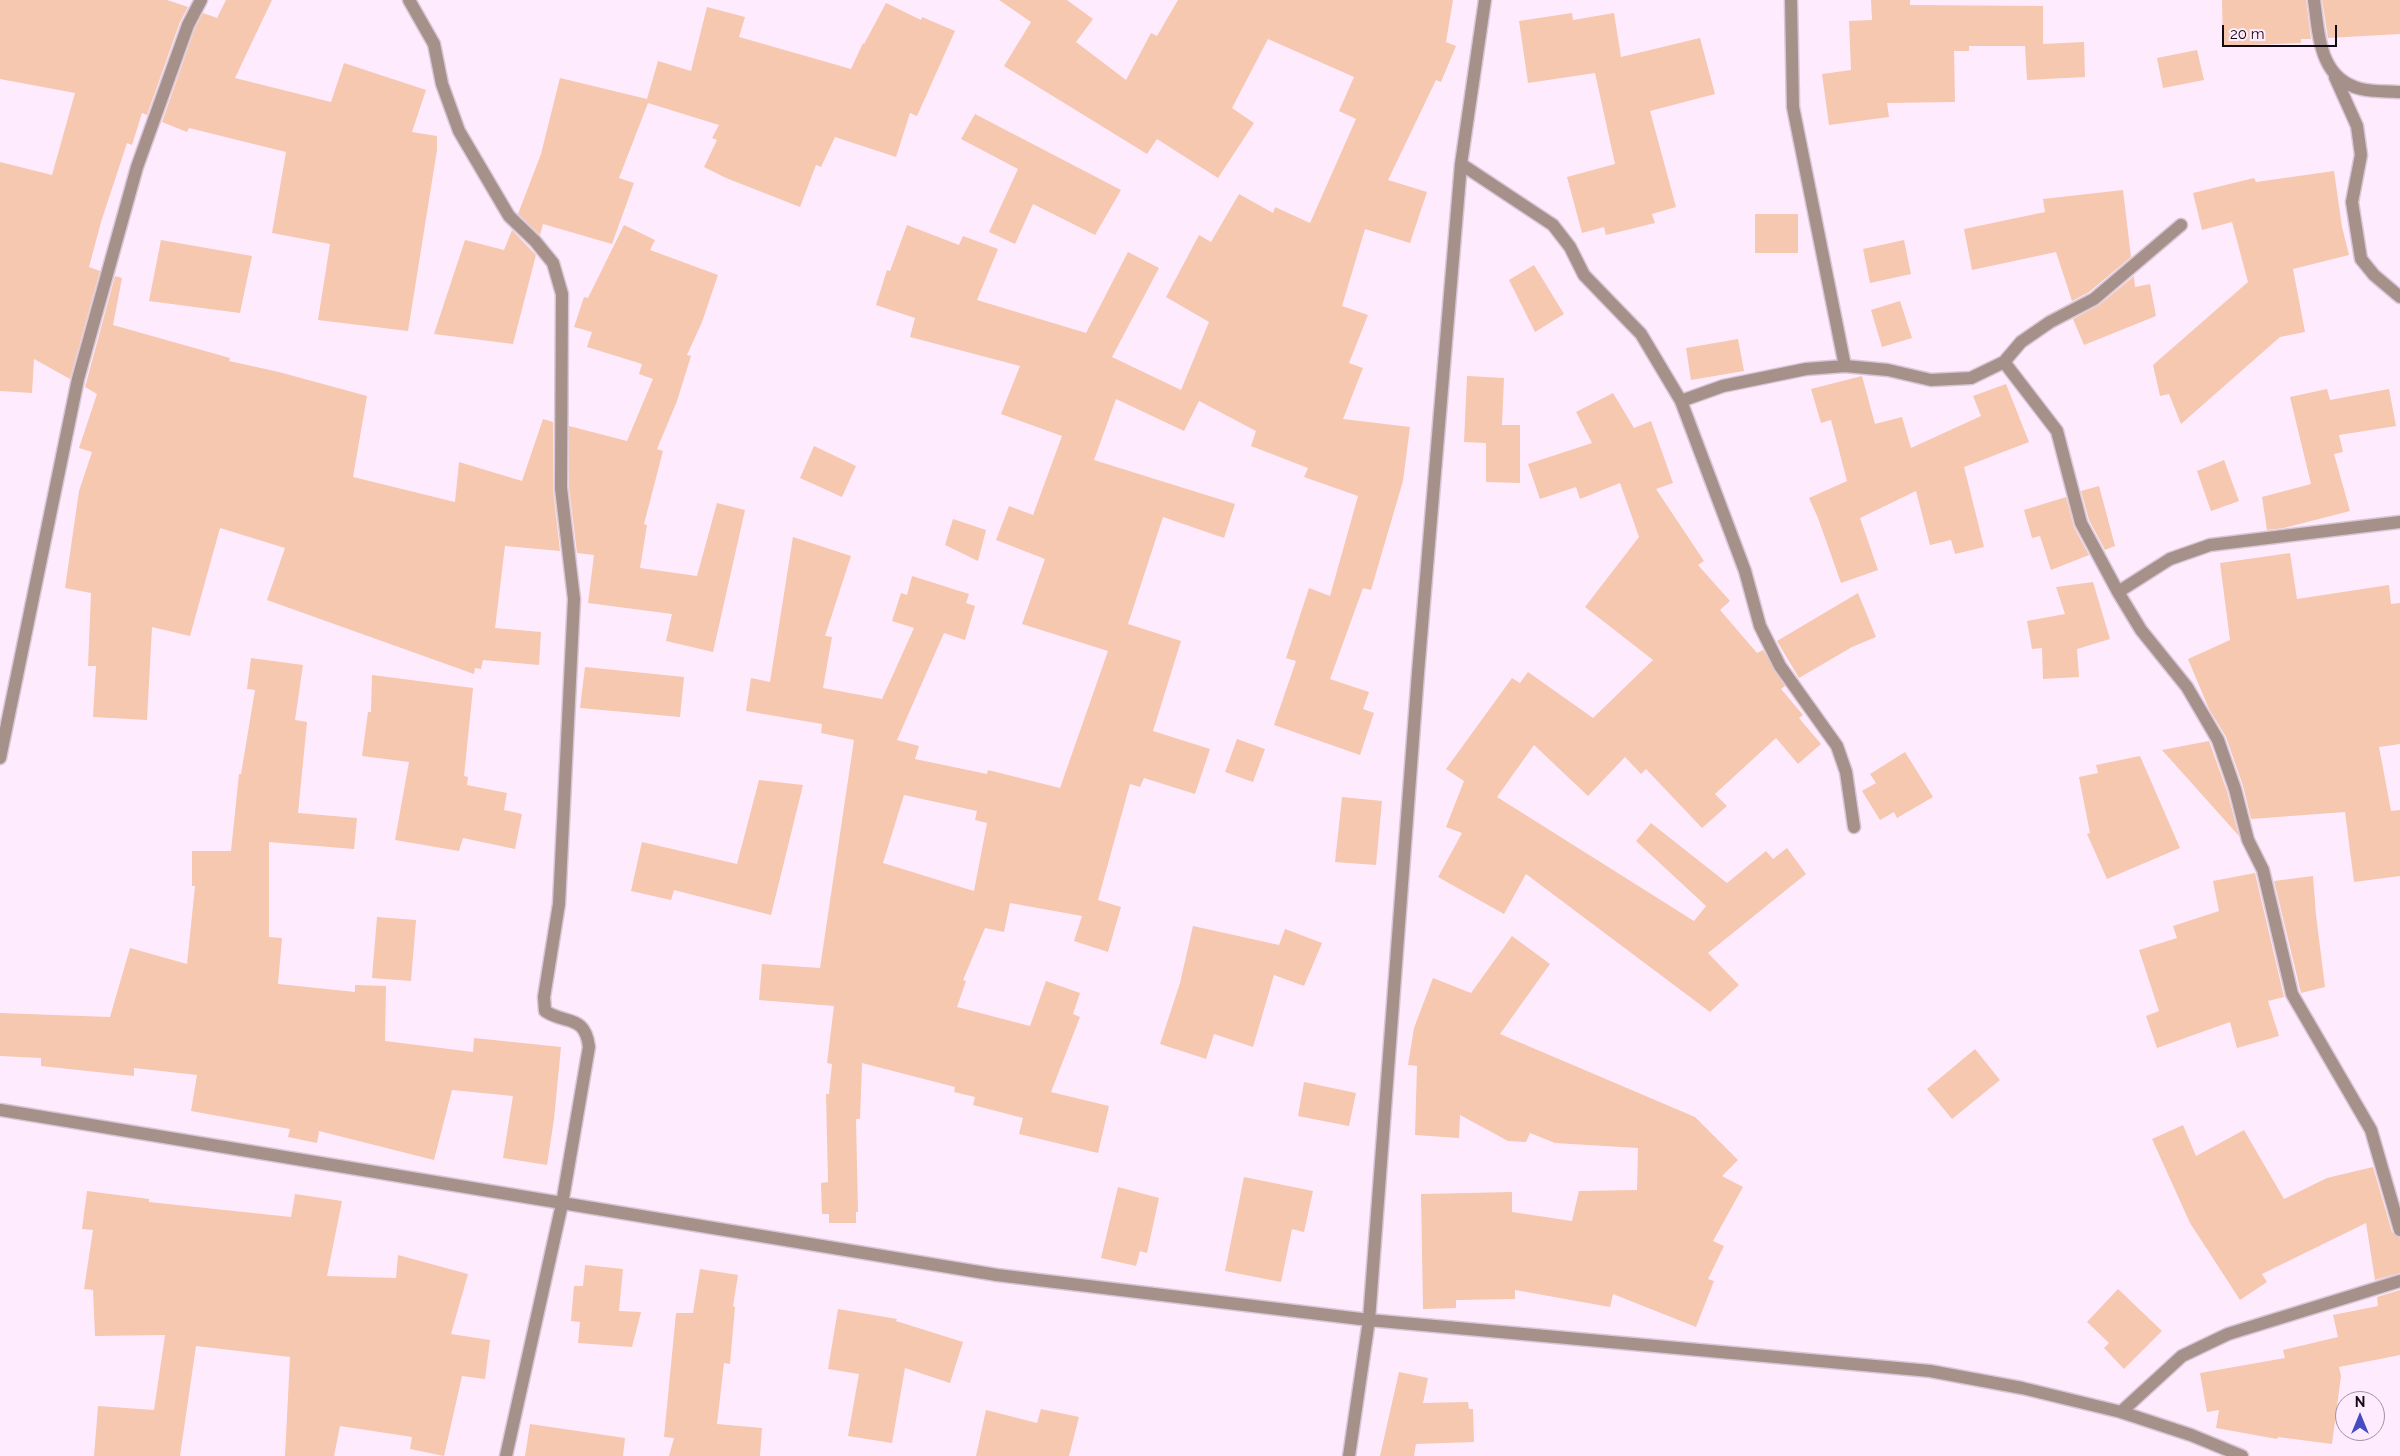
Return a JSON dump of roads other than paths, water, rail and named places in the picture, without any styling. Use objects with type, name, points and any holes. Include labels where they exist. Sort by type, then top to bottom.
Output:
[{"type":"street","points":[[0,758],[78,379],[137,167],[188,25],[201,0]]},
{"type":"street","points":[[409,0],[434,44],[442,84],[458,131],[509,216],[535,241],[553,263],[562,294],[561,488],[574,598],[559,904],[544,997],[545,1010],[554,1017],[567,1018],[578,1023],[587,1033],[589,1047],[562,1204],[506,1456]]},
{"type":"street","points":[[1349,1456],[1369,1320],[1418,673],[1461,164],[1485,0]]},
{"type":"street","points":[[1791,0],[1793,107],[1845,366]]},
{"type":"street","points":[[2314,0],[2321,50],[2357,126],[2361,155],[2352,202],[2361,259],[2374,275],[2400,297]]},
{"type":"street","points":[[2335,77],[2360,89],[2400,92]]},
{"type":"street","points":[[1461,164],[1553,225],[1570,247],[1584,275],[1641,334],[1681,401],[1745,571],[1760,626],[1780,666],[1837,746],[1846,772],[1854,827]]},
{"type":"street","points":[[1681,401],[1723,386],[1806,369],[1845,366],[1888,370],[1931,380],[1971,378],[2004,362],[2021,342],[2050,322],[2094,299],[2181,225]]},
{"type":"street","points":[[2004,362],[2057,431],[2080,523],[2118,592],[2141,630],[2187,687],[2218,740],[2235,789],[2248,840],[2263,870],[2292,994],[2371,1130],[2400,1230]]},
{"type":"street","points":[[2118,592],[2170,559],[2210,545],[2400,522]]},
{"type":"street","points":[[0,1110],[997,1275],[1369,1320],[1930,1371],[2022,1388],[2121,1412],[2191,1435],[2242,1456]]},
{"type":"street","points":[[2121,1412],[2182,1356],[2228,1334],[2400,1282]]}]
